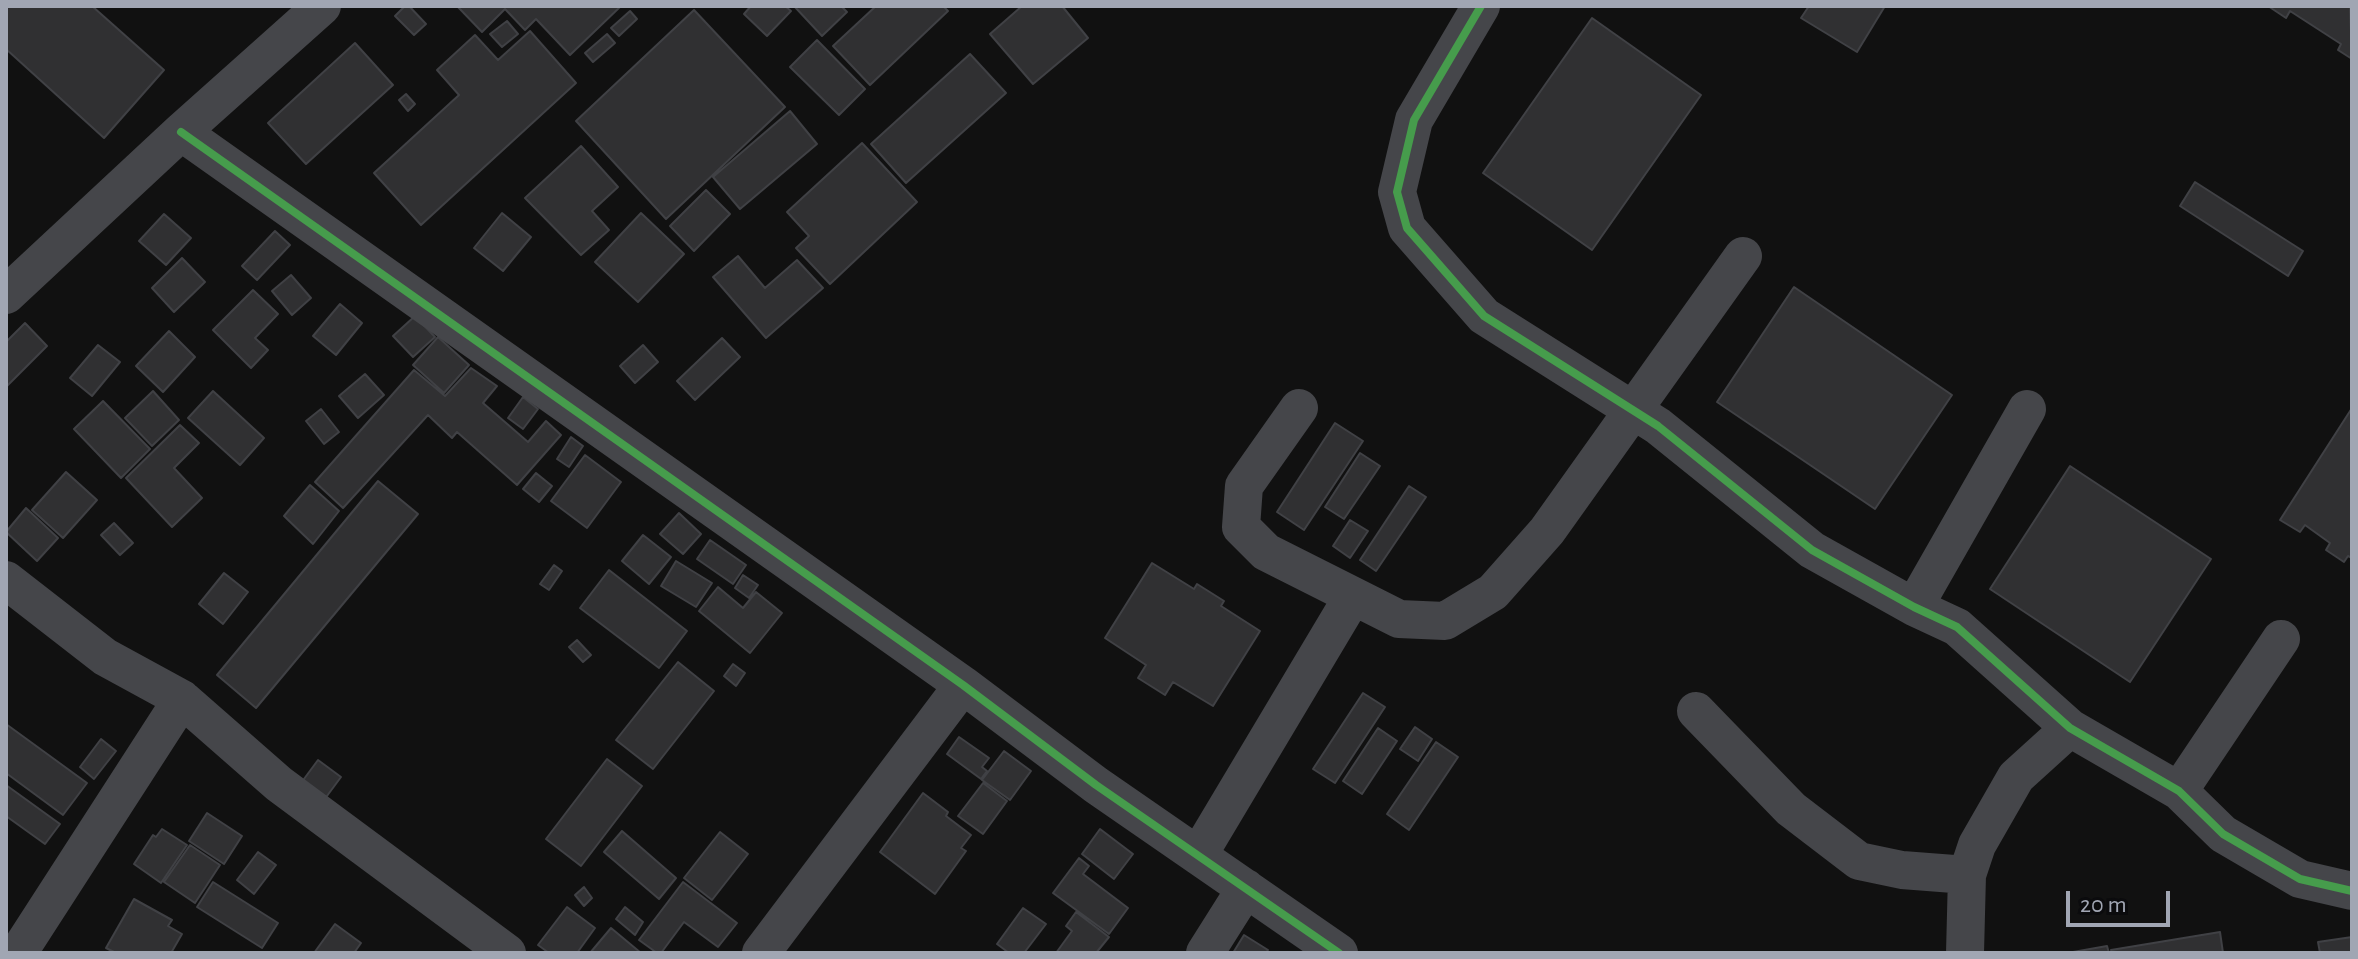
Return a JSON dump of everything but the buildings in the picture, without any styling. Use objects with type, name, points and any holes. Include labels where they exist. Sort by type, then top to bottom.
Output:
[{"type":"street","points":[[6,295],[322,6]]},
{"type":"street","points":[[1481,6],[1414,120],[1397,192],[1407,228],[1484,316],[1658,426],[1812,550],[1914,607],[1957,627],[2070,728],[2179,791],[2223,834],[2300,879],[2352,891]]},
{"type":"street","points":[[181,132],[963,685],[1096,785],[1339,953]]},
{"type":"street","points":[[1299,408],[1244,486],[1241,527],[1266,552],[1399,619],[1445,621],[1493,592],[1547,531],[1743,256]]},
{"type":"street","points":[[1914,607],[2027,409]]},
{"type":"street","points":[[6,580],[105,657],[182,699],[279,784],[507,953]]},
{"type":"street","points":[[1199,854],[1353,596]]},
{"type":"street","points":[[2179,791],[2281,639]]},
{"type":"street","points":[[761,953],[963,685]]},
{"type":"street","points":[[18,953],[182,699]]},
{"type":"street","points":[[1696,711],[1791,809],[1859,861],[1902,870],[1967,875]]},
{"type":"street","points":[[1965,953],[1967,875],[1977,845],[2016,777],[2070,728]]},
{"type":"street","points":[[1205,953],[1246,888]]},
{"type":"cycle path","points":[[1481,6],[1414,120],[1397,192],[1407,228],[1484,316],[1658,426],[1812,550],[1914,607],[1957,627],[2070,728],[2179,791],[2223,834],[2300,879],[2352,891]]},
{"type":"cycle path","points":[[181,132],[963,685],[1096,785],[1339,953]]}]
